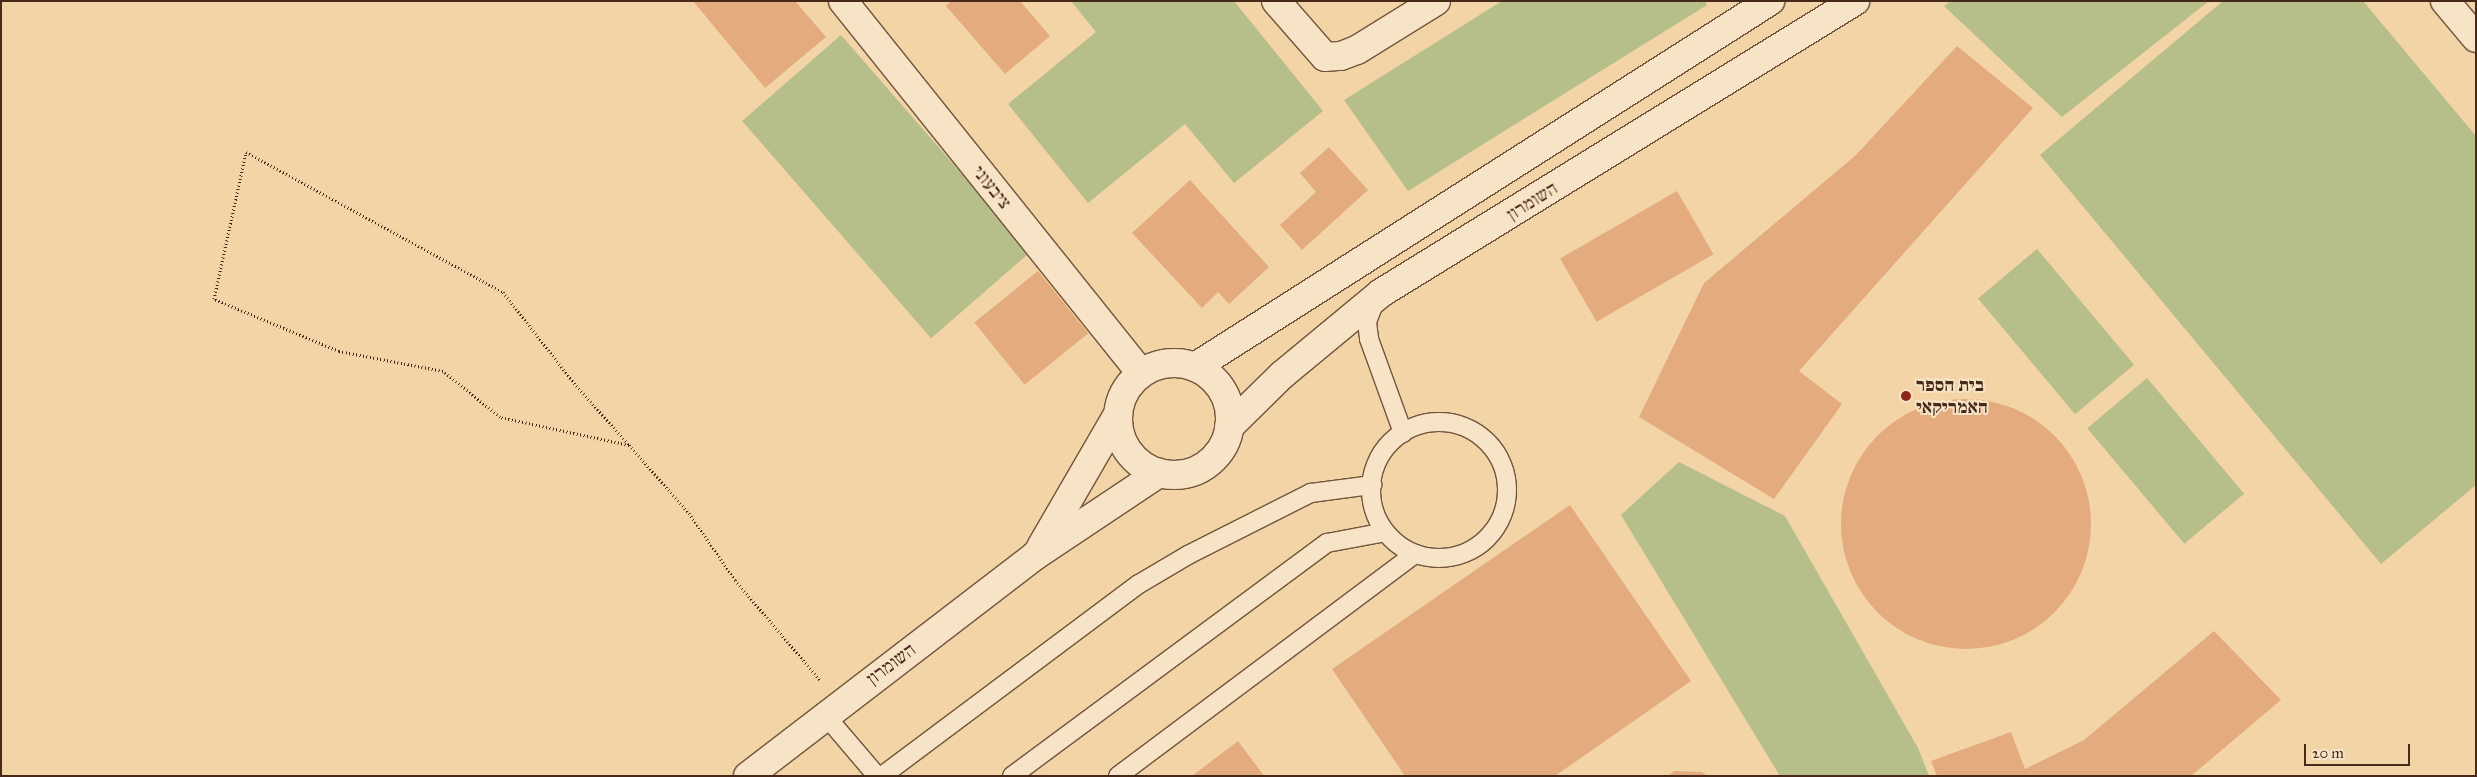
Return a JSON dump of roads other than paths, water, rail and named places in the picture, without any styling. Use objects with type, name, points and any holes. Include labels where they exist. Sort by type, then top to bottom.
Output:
[{"type":"street","name":"ציבעוני","points":[[843,1],[1141,373]]},
{"type":"street","points":[[1276,1],[1325,57],[1341,56],[1357,50],[1436,1]]},
{"type":"street","points":[[1195,367],[1770,1]]},
{"type":"street","name":"השומרון","points":[[1229,427],[1282,375],[1381,293],[1856,1]]},
{"type":"street","points":[[2445,1],[2476,38]]},
{"type":"street","points":[[1171,362],[1195,367],[1206,372],[1220,386],[1230,413],[1229,427],[1216,456],[1202,468],[1186,474],[1159,473],[1136,461],[1125,448],[1119,431],[1118,414],[1121,398],[1141,373],[1171,362]]},
{"type":"street","name":"השומרון","points":[[1036,555],[1118,414]]},
{"type":"street","name":"השומרון","points":[[748,776],[1036,555],[1159,473]]},
{"type":"lane","points":[[1381,293],[1370,307],[1367,322],[1370,339],[1403,433]]},
{"type":"lane","points":[[1439,422],[1474,431],[1499,457],[1506,474],[1508,493],[1504,511],[1484,542],[1451,558],[1414,554],[1398,546],[1385,532],[1376,517],[1372,485],[1377,461],[1388,445],[1403,433],[1420,425],[1439,422]]},
{"type":"lane","points":[[882,776],[1147,579],[1311,493],[1372,485]]},
{"type":"lane","points":[[1012,776],[1327,543],[1385,532]]},
{"type":"lane","points":[[1118,776],[1414,554]]},
{"type":"lane","points":[[833,709],[877,776]]},
{"type":"place","name":"בית הספר האמריקאי","points":[[1906,396]]}]
